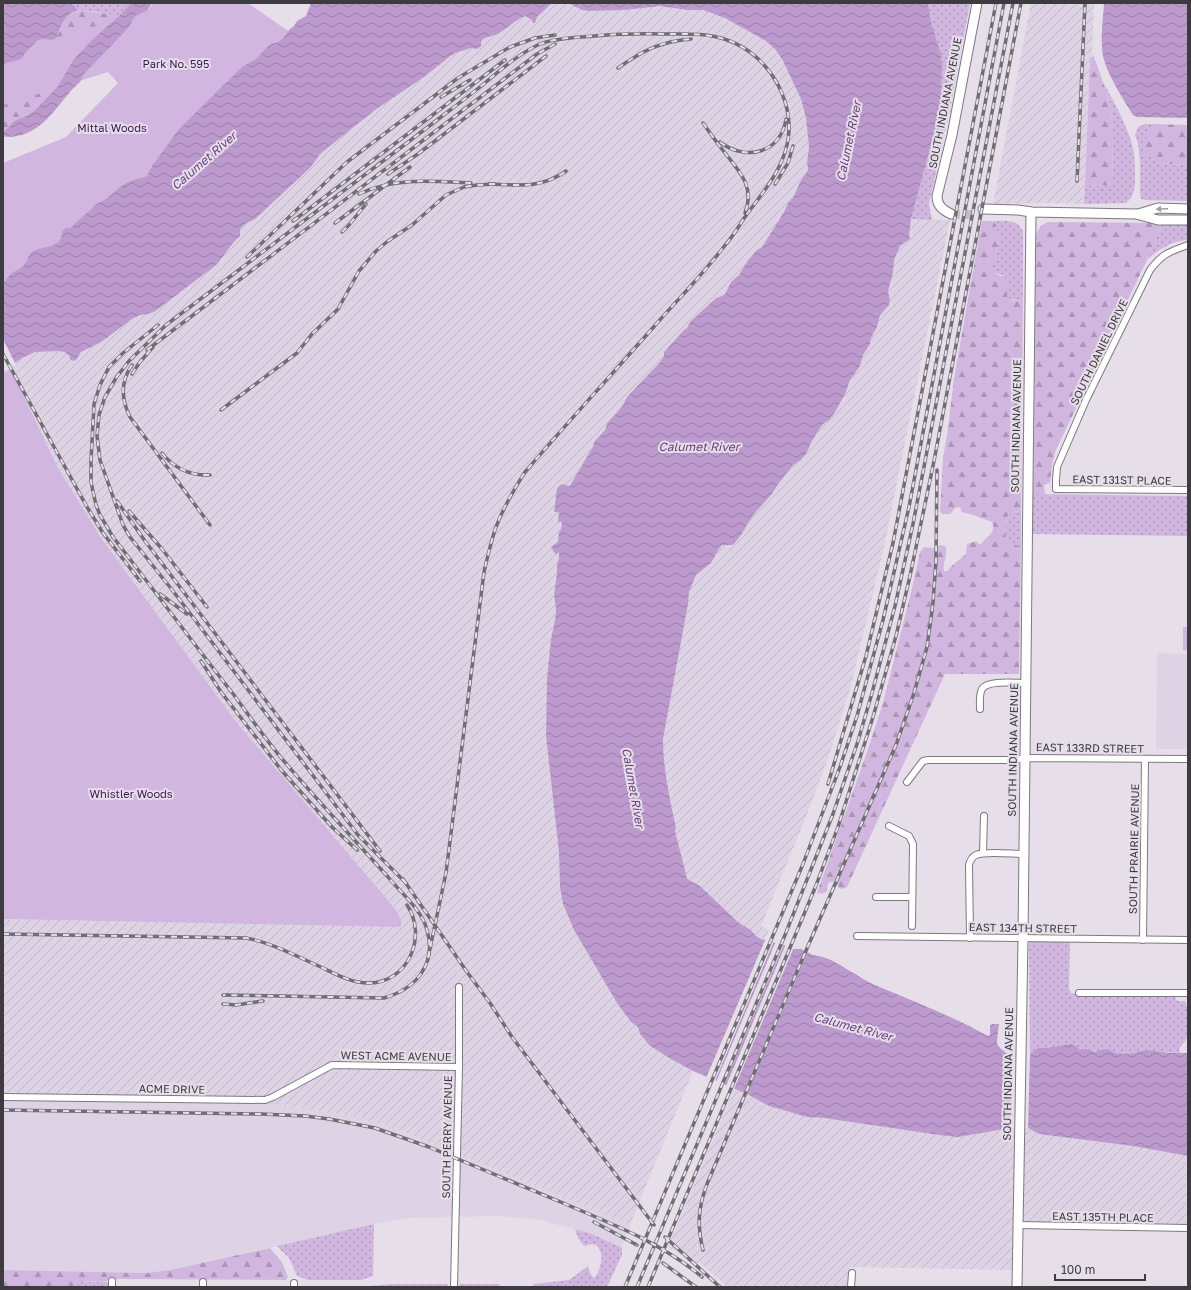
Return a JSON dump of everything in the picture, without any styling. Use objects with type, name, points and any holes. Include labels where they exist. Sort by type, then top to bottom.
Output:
[{"type":"main road","name":"SOUTH INDIANA AVENUE","points":[[952,211],[944,211],[938,204],[937,196],[952,135],[976,3]]},
{"type":"main road","points":[[1136,214],[1158,208],[1188,209]]},
{"type":"main road","points":[[982,212],[1018,216],[1031,212],[1136,214],[1158,220],[1188,220]]},
{"type":"main road","name":"SOUTH INDIANA AVENUE","points":[[1017,1287],[1031,212]]},
{"type":"street","name":"SOUTH DANIEL DRIVE","points":[[1056,489],[1057,467],[1086,400],[1150,270],[1159,258],[1168,252],[1188,245]]},
{"type":"street","name":"EAST 131ST PLACE","points":[[1056,489],[1188,490]]},
{"type":"street","points":[[980,709],[982,688],[987,685],[992,683],[1025,683]]},
{"type":"street","name":"EAST 133RD STREET","points":[[907,782],[924,761],[928,760],[1015,760],[1024,758],[1188,759]]},
{"type":"street","name":"SOUTH PRAIRIE AVENUE","points":[[1143,940],[1145,759]]},
{"type":"street","points":[[983,853],[984,816]]},
{"type":"street","points":[[889,826],[909,836],[913,844],[912,926]]},
{"type":"street","points":[[970,938],[969,865],[973,857],[983,853],[1023,854]]},
{"type":"street","points":[[876,897],[912,897]]},
{"type":"street","name":"EAST 134TH STREET","points":[[857,936],[1188,940]]},
{"type":"street","name":"SOUTH PERRY AVENUE","points":[[454,1287],[459,1066],[459,987]]},
{"type":"street","points":[[1079,993],[1188,993]]},
{"type":"street","name":"WEST ACME AVENUE","points":[[332,1065],[459,1066]]},
{"type":"street","name":"ACME DRIVE","points":[[3,1097],[265,1100],[332,1065]]},
{"type":"street","name":"EAST 135TH PLACE","points":[[1018,1225],[1188,1228]]},
{"type":"street","points":[[851,1287],[852,1273]]},
{"type":"shaded area","points":[[552,3],[568,3],[582,10],[589,11],[625,10],[660,6],[687,10],[703,10],[725,18],[766,41],[775,49],[782,59],[801,99],[806,118],[809,147],[807,162],[808,170],[800,182],[793,199],[788,203],[762,247],[757,250],[748,260],[739,275],[731,282],[725,294],[716,298],[690,322],[687,328],[665,352],[661,361],[627,397],[624,405],[607,424],[605,430],[594,442],[593,447],[571,484],[557,488],[554,511],[559,512],[562,522],[561,530],[559,532],[559,559],[557,563],[554,595],[556,609],[555,620],[551,639],[547,678],[546,736],[559,852],[560,887],[563,904],[574,930],[617,1003],[631,1022],[638,1027],[640,1035],[649,1045],[693,1071],[630,1225],[392,1127],[352,1116],[273,1104],[3,1100],[3,919],[401,926],[399,916],[237,723],[101,538],[57,466],[10,367],[22,358],[35,352],[59,351],[69,355],[70,359],[76,360],[81,352],[101,342],[132,319],[140,315],[154,312],[223,258],[233,241],[240,236],[240,229],[245,224],[255,219],[311,167],[320,154],[375,110],[424,77],[455,53],[471,48],[477,49],[483,39],[495,35],[525,16],[532,20]]},
{"type":"shaded area","points":[[1031,3],[1094,3],[1092,54],[1094,57],[1090,57],[1084,204],[993,204]]},
{"type":"shaded area","points":[[911,219],[950,220],[884,547],[851,686],[828,759],[761,926],[769,930],[765,940],[756,936],[751,930],[739,923],[700,886],[689,880],[684,870],[675,831],[676,828],[665,769],[663,739],[689,592],[696,575],[711,563],[722,545],[734,544],[754,514],[771,495],[793,465],[801,460],[806,454],[822,425],[830,419],[845,394],[850,380],[860,366],[863,355],[870,344],[880,315],[889,305],[890,301],[888,291],[893,273],[894,260],[900,246],[910,237]]},
{"type":"shaded area","points":[[1157,653],[1188,654],[1188,749],[1156,749]]},
{"type":"shaded area","points":[[734,1089],[769,1106],[807,1117],[824,1118],[939,1135],[1010,1128],[1028,1128],[1039,1134],[1133,1146],[1188,1156],[1188,1226],[1017,1223],[1015,1270],[850,1267],[849,1287],[727,1287],[702,1265],[668,1247]]},
{"type":"shaded area","points":[[3,1100],[273,1104],[352,1116],[392,1127],[630,1225],[622,1248],[592,1234],[540,1220],[498,1216],[408,1218],[374,1224],[170,1270],[146,1273],[3,1270]]},
{"type":"green space","points":[[70,3],[131,3],[120,15],[77,11],[77,9]]},
{"type":"green space","name":"Park No. 595","points":[[154,3],[248,3],[294,35],[140,185],[3,283],[3,163],[66,137],[118,83],[108,72],[3,105],[3,53],[147,11]]},
{"type":"green space","points":[[928,3],[970,3],[951,105],[929,204],[932,220],[911,219],[941,108],[941,54],[931,22]]},
{"type":"green space","points":[[84,10],[120,15],[92,40],[58,86],[35,110],[14,121],[3,133],[3,64],[26,52],[38,40],[59,32],[68,16],[75,12]]},
{"type":"green space","points":[[1090,57],[1094,57],[1109,99],[1113,129],[1112,185],[1085,186]]},
{"type":"green space","points":[[1103,82],[1123,120],[1132,144],[1135,161],[1134,189],[1131,198],[1126,203],[1084,204],[1085,186],[1112,185],[1113,129],[1109,99]]},
{"type":"green space","points":[[1145,124],[1155,124],[1147,137],[1151,157],[1157,163],[1188,165],[1188,201],[1141,199],[1140,162],[1138,144],[1135,135],[1138,127]]},
{"type":"green space","points":[[1155,124],[1188,125],[1188,165],[1157,163],[1151,157],[1143,156],[1148,135]]},
{"type":"green space","points":[[982,221],[992,221],[996,224],[996,229],[999,236],[996,249],[997,255],[992,265],[994,273],[1006,278],[1011,285],[1007,296],[1010,299],[1023,301],[1021,509],[1008,515],[1005,533],[1008,541],[1021,546],[1019,674],[945,674],[847,887],[843,889],[839,888],[835,882],[830,882],[828,883],[826,892],[822,894],[817,893],[883,703],[920,552],[924,547],[933,548],[941,545],[945,546],[946,552],[944,571],[947,571],[966,554],[967,544],[976,541],[981,544],[993,529],[992,522],[962,512],[960,507],[955,508],[950,514],[942,514],[940,511],[943,458],[954,378]]},
{"type":"green space","points":[[992,221],[1014,222],[1023,231],[1023,301],[1009,299],[1007,296],[1009,290],[1003,275],[994,273],[992,265],[997,255],[996,249],[999,236],[996,229],[996,224]]},
{"type":"green space","points":[[1048,222],[1163,223],[1147,260],[1055,452],[1050,483],[1044,485],[1045,494],[1033,494],[1036,236],[1043,224]]},
{"type":"green space","points":[[1163,223],[1188,224],[1188,240],[1166,246],[1147,260]]},
{"type":"green space","name":"Whistler Woods","points":[[10,367],[57,466],[101,538],[237,723],[396,910],[401,920],[401,927],[3,919],[3,371]]},
{"type":"green space","points":[[1033,494],[1188,496],[1188,536],[1033,534]]},
{"type":"green space","points":[[1021,509],[1021,546],[1008,541],[1005,533],[1008,515]]},
{"type":"green space","points":[[1183,627],[1188,627],[1188,650],[1183,650]]},
{"type":"green space","points":[[1031,941],[1070,941],[1069,989],[1071,993],[1173,995],[1178,1001],[1185,1001],[1188,1009],[1188,1037],[1179,1049],[1180,1053],[1154,1052],[1147,1050],[1123,1054],[1115,1053],[1110,1050],[1085,1051],[1070,1044],[1038,1048],[1030,1055],[1029,944]]},
{"type":"green space","points":[[374,1224],[373,1276],[361,1280],[308,1280],[297,1276],[289,1258],[277,1246]]},
{"type":"green space","points":[[575,1229],[592,1234],[622,1248],[622,1255],[607,1287],[533,1287],[534,1284],[569,1280],[588,1266],[590,1273],[594,1278],[596,1276],[601,1259],[601,1253],[598,1246],[592,1244],[584,1246],[578,1238]]},
{"type":"green space","points":[[270,1248],[282,1262],[288,1277],[286,1280],[118,1279],[103,1282],[76,1281],[75,1287],[3,1287],[3,1270],[146,1273],[170,1270]]},
{"type":"green space","points":[[76,1281],[115,1282],[110,1287],[75,1287]]},
{"type":"green space","points":[[390,1284],[447,1284],[449,1287],[339,1287]]},
{"type":"green space","points":[[459,1284],[499,1284],[500,1287],[460,1287]]},
{"type":"water","points":[[3,3],[70,3],[77,9],[77,11],[66,18],[56,38],[53,40],[38,40],[21,59],[3,64]]},
{"type":"water","points":[[131,3],[152,3],[147,11],[135,16],[129,27],[83,75],[80,82],[48,119],[32,131],[22,135],[10,137],[3,136],[3,133],[14,121],[35,110],[58,86],[74,59]]},
{"type":"water","name":"Calumet River","points":[[311,3],[552,3],[537,17],[535,23],[525,16],[499,33],[483,39],[481,46],[477,49],[471,48],[455,53],[424,77],[375,110],[320,154],[311,167],[255,219],[245,224],[240,229],[240,236],[216,265],[154,312],[140,315],[132,319],[101,342],[81,352],[76,360],[73,361],[70,359],[69,355],[59,351],[35,352],[22,358],[3,371],[3,283],[11,274],[24,265],[32,252],[56,244],[61,237],[62,231],[66,228],[70,228],[98,203],[106,199],[124,184],[147,176],[152,166],[179,129],[242,67],[256,59],[271,44],[278,42],[297,21],[306,16]]},
{"type":"water","name":"Calumet River","points":[[568,3],[928,3],[931,22],[941,54],[941,108],[911,219],[910,239],[900,246],[894,260],[893,273],[888,291],[890,301],[889,305],[880,315],[877,327],[871,338],[870,344],[863,355],[860,366],[850,380],[845,394],[835,412],[830,419],[822,425],[806,454],[801,460],[793,465],[771,495],[754,514],[734,544],[722,545],[711,563],[696,575],[689,592],[663,739],[666,773],[676,828],[675,831],[687,878],[700,886],[739,923],[751,930],[756,936],[761,939],[794,949],[801,949],[813,955],[831,960],[875,985],[949,1016],[988,1036],[990,1035],[990,1026],[992,1024],[999,1024],[997,1044],[1009,1055],[1030,1055],[1038,1048],[1070,1044],[1074,1045],[1080,1050],[1086,1049],[1095,1052],[1105,1049],[1123,1054],[1147,1050],[1168,1053],[1188,1053],[1188,1156],[1133,1146],[1039,1134],[1028,1128],[1010,1128],[958,1137],[824,1118],[807,1117],[769,1106],[747,1094],[693,1071],[649,1045],[640,1034],[638,1027],[631,1022],[617,1003],[574,930],[563,904],[560,887],[559,852],[546,736],[547,678],[551,639],[555,620],[556,609],[554,595],[557,563],[559,559],[559,552],[556,555],[551,547],[558,542],[562,522],[558,522],[559,512],[554,512],[557,488],[562,484],[569,486],[571,484],[593,447],[594,442],[605,430],[607,424],[623,405],[627,397],[661,361],[664,356],[664,352],[687,328],[690,322],[716,298],[725,294],[731,282],[739,275],[748,260],[757,250],[762,247],[788,203],[793,198],[800,182],[808,170],[807,162],[809,147],[806,118],[801,99],[782,59],[775,49],[766,41],[725,18],[703,10],[687,10],[660,6],[625,10],[589,11],[582,10]]},
{"type":"water","points":[[1104,3],[1188,3],[1188,118],[1137,117],[1133,115],[1120,94],[1103,56],[1102,36]]},
{"type":"pier","points":[[3,339],[16,365],[5,372],[3,367]]},
{"type":"pier","points":[[766,938],[774,941],[715,1081],[706,1078]]},
{"type":"pier","points":[[776,941],[784,944],[724,1085],[716,1082]]},
{"type":"pier","points":[[786,944],[794,947],[734,1089],[726,1086]]},
{"type":"pier","points":[[805,949],[808,951],[747,1094],[744,1093]]},
{"type":"pier","points":[[1012,1055],[1030,1055],[1028,1128],[1010,1128]]},
{"type":"tunnel","points":[[951,214],[982,215]]},
{"type":"railway","points":[[828,784],[866,656],[893,543],[996,3]]},
{"type":"railway","points":[[625,1287],[803,864],[840,767],[857,716],[883,620],[909,507],[1004,3]]},
{"type":"railway","points":[[637,1287],[785,935],[833,814],[858,741],[895,606],[913,524],[1013,3]]},
{"type":"railway","points":[[648,1287],[815,888],[838,827],[873,717],[896,636],[934,461],[1021,3]]},
{"type":"railway","points":[[1077,181],[1085,3]]},
{"type":"railway","points":[[406,883],[358,835],[173,591],[130,537],[123,525],[100,460],[97,436],[99,415],[105,397],[116,378],[129,361],[166,325],[512,61],[526,52],[545,42],[603,35],[697,34],[727,40],[743,47],[757,58],[769,70],[778,85],[785,101],[788,118],[789,135],[785,152],[774,177],[729,241],[702,274],[525,472],[500,517],[484,572],[446,873],[428,958]]},
{"type":"railway","points":[[247,257],[347,162],[458,78],[510,47],[535,38],[555,35]]},
{"type":"railway","points":[[618,68],[636,56],[652,48],[670,42],[691,39]]},
{"type":"railway","points":[[147,350],[537,54],[555,44]]},
{"type":"railway","points":[[388,174],[418,154],[546,56]]},
{"type":"railway","points":[[293,221],[505,60]]},
{"type":"railway","points":[[441,97],[470,80]]},
{"type":"railway","points":[[720,142],[741,152],[761,151],[777,140],[783,131],[786,119]]},
{"type":"railway","points":[[703,123],[741,173],[748,195],[748,204],[745,213]]},
{"type":"railway","points":[[775,184],[788,163],[793,146]]},
{"type":"railway","points":[[335,223],[410,167]]},
{"type":"railway","points":[[489,184],[529,185],[548,181],[566,171]]},
{"type":"railway","points":[[359,194],[386,185],[414,181],[471,183]]},
{"type":"railway","points":[[221,410],[297,353],[312,334],[338,309],[359,271],[376,251],[388,241],[412,225],[446,195],[464,187],[495,184]]},
{"type":"railway","points":[[342,232],[366,204]]},
{"type":"railway","points":[[158,325],[123,353],[109,367],[100,385],[94,404],[91,482],[96,505],[100,515],[113,537],[277,752],[309,790],[416,909],[427,930],[429,942],[429,954],[421,973],[406,988],[384,998],[223,995]]},
{"type":"railway","points":[[132,374],[153,347]]},
{"type":"railway","points":[[3,354],[87,507],[103,533],[140,581]]},
{"type":"railway","points":[[132,365],[125,378],[123,391],[125,404],[130,417],[210,525]]},
{"type":"railway","points":[[162,453],[172,463],[183,470],[196,474],[210,475]]},
{"type":"railway","points":[[703,1250],[699,1217],[707,1184],[808,946],[896,745],[914,693],[927,647],[933,603],[936,561],[937,470]]},
{"type":"railway","points":[[117,501],[145,541],[380,851]]},
{"type":"railway","points":[[129,511],[162,549],[207,607]]},
{"type":"railway","points":[[160,594],[187,614]]},
{"type":"railway","points":[[201,661],[221,692],[282,771],[332,827],[357,850]]},
{"type":"railway","points":[[403,879],[512,1037],[654,1225]]},
{"type":"railway","points":[[3,934],[246,938],[276,947],[345,978],[357,982],[369,983],[383,981],[394,975],[404,966],[410,956],[414,943],[415,930],[413,917],[407,905]]},
{"type":"railway","points":[[223,1004],[236,1005],[263,1001]]},
{"type":"railway","points":[[3,1110],[305,1116],[375,1128],[429,1147],[636,1235],[670,1254],[702,1277]]},
{"type":"railway","points":[[594,1222],[637,1245]]},
{"type":"railway","points":[[665,1237],[720,1287]]},
{"type":"railway","points":[[663,1263],[696,1287]]},
{"type":"park label","name":"Mittal Woods","points":[[112,128]]}]
